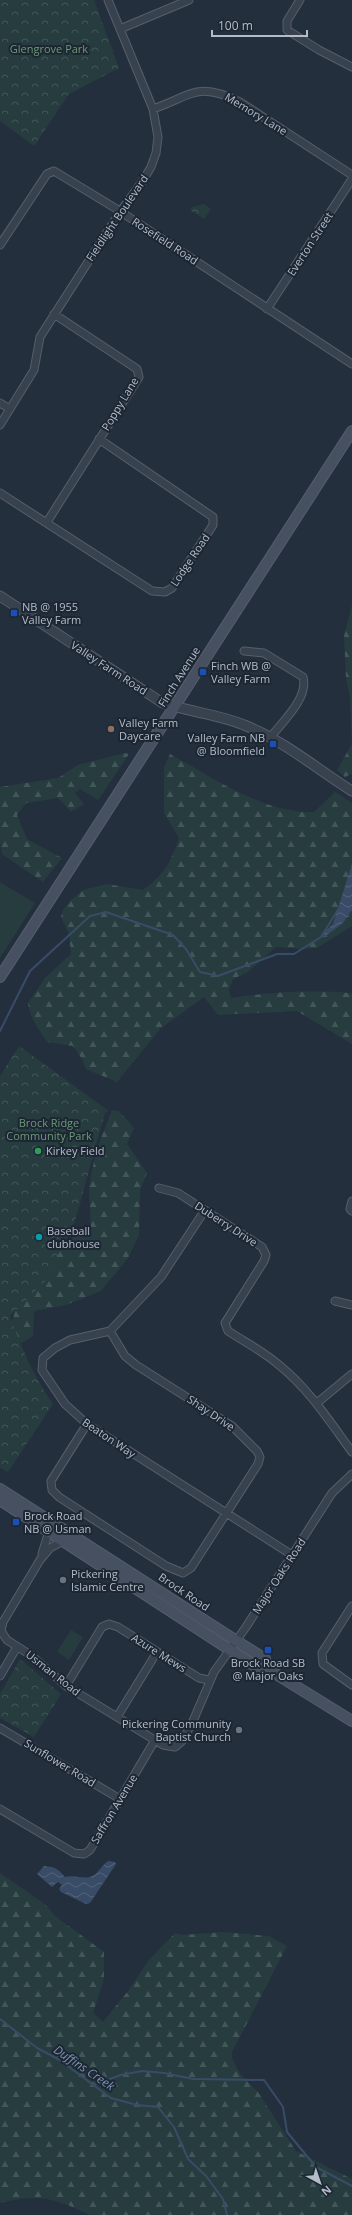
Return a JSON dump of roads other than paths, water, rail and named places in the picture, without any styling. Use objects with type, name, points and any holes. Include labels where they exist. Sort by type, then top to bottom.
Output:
[{"type":"main road","name":"Finch Avenue","points":[[0,977],[352,431]]},
{"type":"main road","name":"Brock Road","points":[[0,1489],[237,1640],[265,1659],[268,1668]]},
{"type":"main road","name":"Brock Road","points":[[0,1500],[258,1668],[268,1668],[352,1721]]},
{"type":"main road","points":[[49,1531],[65,1529]]},
{"type":"street","name":"Fieldlight Boulevard","points":[[0,425],[34,370],[40,337],[120,212],[151,167],[156,153],[158,137],[153,109],[108,0]]},
{"type":"street","points":[[120,28],[189,0]]},
{"type":"street","points":[[300,0],[287,21],[286,30],[319,50],[352,67]]},
{"type":"street","name":"Memory Lane","points":[[153,109],[192,92],[208,91],[223,94],[240,102],[352,175]]},
{"type":"street","name":"Rosefield Road","points":[[0,245],[47,174],[54,171],[120,212],[352,364]]},
{"type":"street","name":"Everton Street","points":[[267,309],[352,179]]},
{"type":"street","name":"Poppy Lane","points":[[47,522],[98,439],[139,377],[137,369],[54,314]]},
{"type":"street","points":[[0,402],[10,409]]},
{"type":"street","name":"Lodge Road","points":[[0,493],[152,591],[165,592],[172,588],[213,525],[213,517],[98,439]]},
{"type":"street","name":"Valley Farm Road","points":[[0,596],[128,682],[161,702],[244,725],[270,738],[352,791]]},
{"type":"street","points":[[244,650],[264,652],[303,677],[305,684],[301,696],[270,738]]},
{"type":"street","name":"Duberry Drive","points":[[159,1188],[178,1193],[262,1247],[266,1255],[225,1324],[228,1331],[278,1364],[317,1403],[352,1452]]},
{"type":"street","points":[[352,1201],[350,1209],[352,1211]]},
{"type":"street","points":[[110,1331],[161,1277],[205,1210]]},
{"type":"street","points":[[335,1301],[352,1305]]},
{"type":"street","name":"Beaton Way","points":[[110,1331],[70,1340],[55,1348],[43,1358],[42,1370],[65,1404],[87,1424],[292,1555]]},
{"type":"street","name":"Shay Drive","points":[[87,1424],[51,1481],[52,1490],[59,1497],[166,1566],[183,1573],[191,1568],[258,1464],[260,1457],[257,1451],[232,1426],[125,1356],[110,1331]]},
{"type":"street","points":[[317,1403],[352,1374]]},
{"type":"street","name":"Major Oaks Road","points":[[209,1680],[229,1649],[237,1640],[332,1493],[352,1474]]},
{"type":"street","name":"Usman Road","points":[[40,1560],[49,1531]]},
{"type":"street","name":"Usman Road","points":[[63,1541],[50,1548],[40,1560],[1,1627],[4,1637],[32,1656],[66,1686],[155,1740],[171,1748],[182,1741],[200,1707],[209,1680]]},
{"type":"street","points":[[352,1606],[322,1653],[322,1664],[352,1685]]},
{"type":"street","name":"Azure Mews","points":[[66,1686],[98,1632],[102,1627],[109,1624],[118,1627],[199,1678],[209,1680]]},
{"type":"street","points":[[0,1676],[17,1647]]},
{"type":"street","points":[[117,1717],[157,1652]]},
{"type":"street","name":"Sunflower Road","points":[[0,1728],[120,1799]]},
{"type":"street","name":"Saffron Avenue","points":[[0,1809],[74,1853],[80,1854],[90,1850],[155,1740]]},
{"type":"water","points":[[352,864],[352,910],[343,923],[323,938],[321,935],[333,924]]},
{"type":"water","points":[[108,1861],[115,1862],[116,1864],[90,1903],[86,1904],[61,1892],[59,1889],[62,1885],[58,1882],[52,1887],[37,1874],[44,1866],[56,1869],[65,1877],[91,1877],[96,1874]]},
{"type":"waterway","points":[[0,1031],[30,971],[90,916],[106,912],[173,935],[186,949],[200,972],[218,976],[277,954],[294,954],[321,937],[339,908]]},
{"type":"waterway","name":"Duffins Creek","points":[[0,2019],[37,2048],[58,2059],[111,2098],[137,2105],[158,2107],[174,2127],[188,2159],[206,2176],[223,2199],[227,2215]]},
{"type":"waterway","points":[[93,2085],[121,2075],[142,2071],[164,2073],[193,2079],[264,2080],[283,2107],[287,2132],[316,2167],[352,2186]]},
{"type":"place","name":"NB @ 1955 Valley Farm","points":[[14,613]]},
{"type":"place","name":"Finch WB @ Valley Farm","points":[[203,672]]},
{"type":"place","name":"Valley Farm Daycare","points":[[111,729]]},
{"type":"place","name":"Valley Farm NB @ Bloomfield","points":[[273,744]]},
{"type":"place","name":"Kirkey Field","points":[[38,1151]]},
{"type":"place","name":"Baseball clubhouse","points":[[39,1237]]},
{"type":"place","name":"Brock Road NB @ Usman","points":[[16,1522]]},
{"type":"place","name":"Pickering Islamic Centre","points":[[63,1580]]},
{"type":"place","name":"Brock Road SB @ Major Oaks","points":[[268,1650]]},
{"type":"place","name":"Pickering Community Baptist Church","points":[[239,1730]]},
{"type":"park label","name":"Glengrove Park","points":[[49,49]]},
{"type":"park label","name":"Brock Ridge Community Park","points":[[49,1129]]}]
